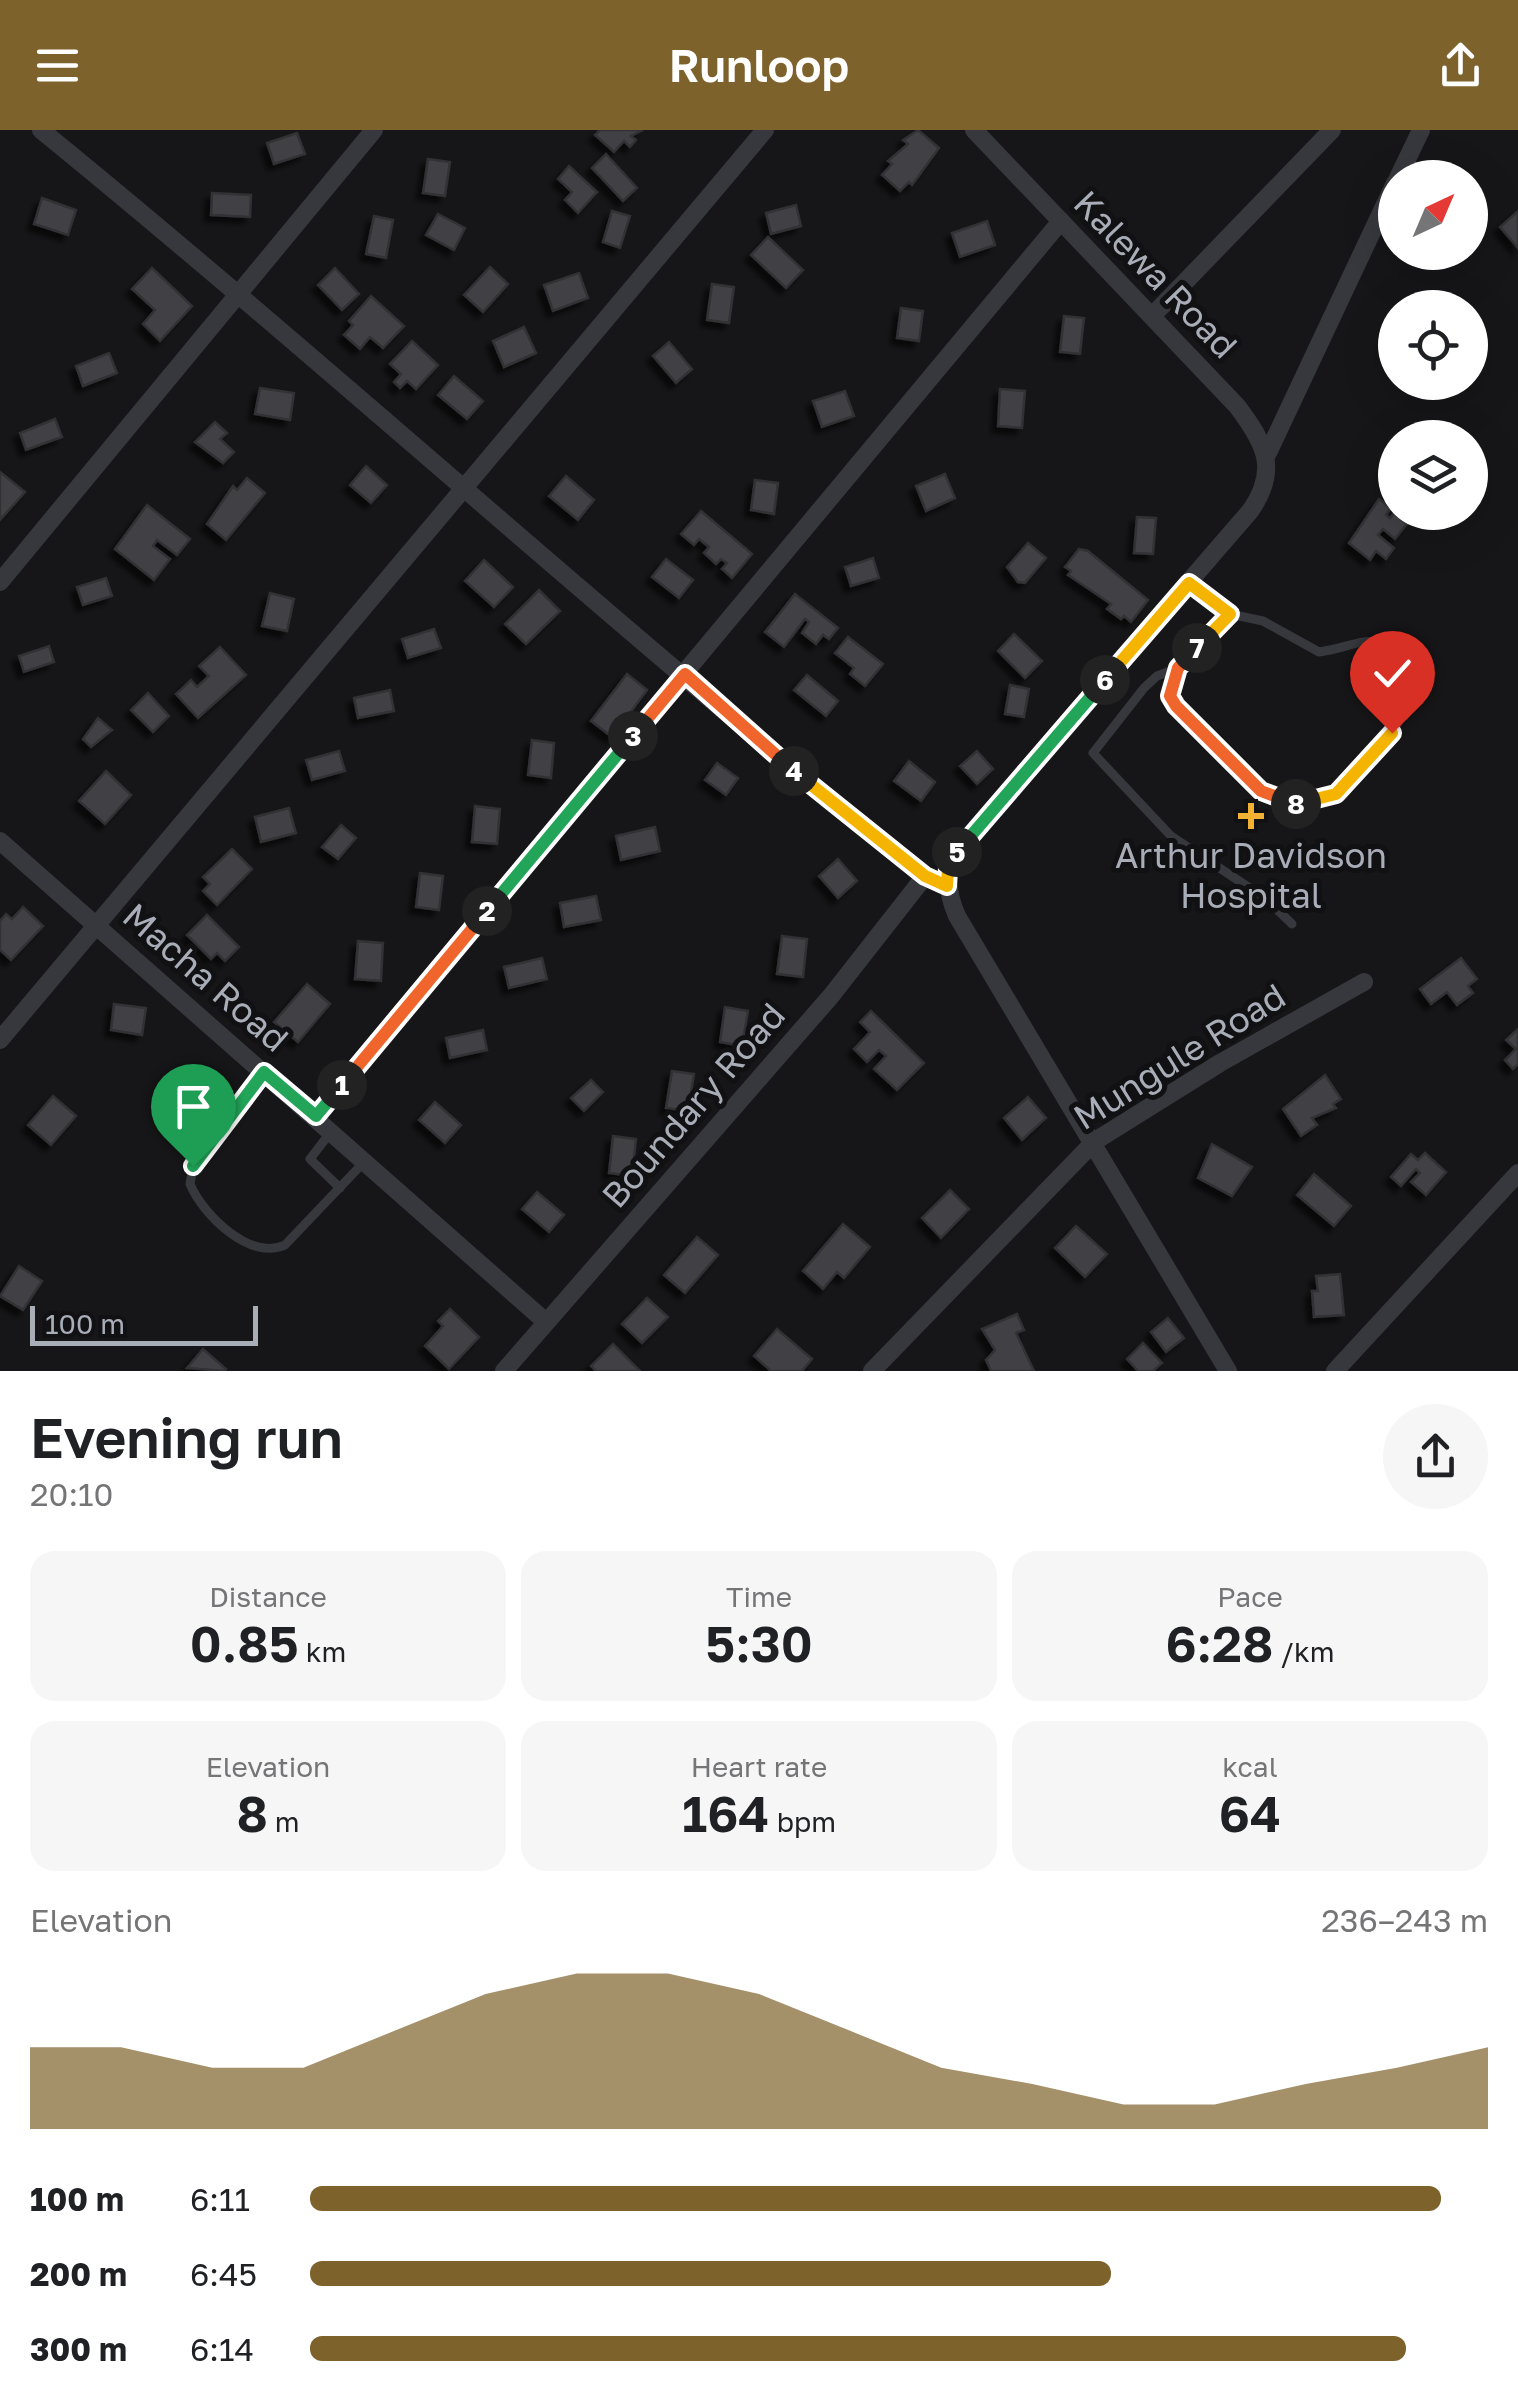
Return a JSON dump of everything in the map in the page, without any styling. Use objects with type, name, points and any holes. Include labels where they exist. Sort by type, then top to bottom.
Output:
[{"type":"street","points":[[41,130],[238,291],[459,488],[685,674],[811,786],[925,876],[947,886]]},
{"type":"street","points":[[0,582],[374,130]]},
{"type":"street","points":[[0,1040],[459,488],[765,130]]},
{"type":"street","name":"Kalewa Road","points":[[974,130],[1238,406],[1268,453],[1269,475],[1251,510],[1189,583]]},
{"type":"street","points":[[1154,315],[1332,130]]},
{"type":"street","points":[[1406,160],[1422,130]]},
{"type":"street","points":[[1268,453],[1378,218]]},
{"type":"street","points":[[316,1116],[1061,221]]},
{"type":"street","points":[[1189,583],[964,842],[948,868],[947,886],[957,916],[1228,1371]]},
{"type":"street","name":"Macha Road","points":[[0,841],[546,1322]]},
{"type":"street","name":"Boundary Road","points":[[504,1371],[830,996],[925,876]]},
{"type":"street","name":"Mungule Road","points":[[872,1371],[1094,1141],[1220,1063],[1364,982]]},
{"type":"street","points":[[1335,1371],[1518,1173]]},
{"type":"lane","points":[[1178,668],[1170,696],[1176,706],[1243,776],[1275,800],[1290,804],[1336,794],[1378,754],[1409,696],[1403,662],[1371,638],[1319,652],[1263,621],[1230,614],[1189,583]]},
{"type":"lane","points":[[1230,614],[1178,668],[1156,676],[1144,688],[1093,753],[1171,836],[1265,898],[1292,924]]},
{"type":"lane","points":[[264,1072],[193,1166],[190,1184],[194,1195],[241,1238],[266,1251],[285,1245],[365,1161]]},
{"type":"lane","points":[[332,1130],[310,1159],[340,1188]]},
{"type":"building","points":[[600,130],[643,130],[631,136],[636,140],[630,147],[624,141],[614,152],[595,135]]},
{"type":"building","points":[[918,130],[939,148],[912,185],[909,182],[900,191],[882,175],[892,164],[888,161],[908,144],[903,140]]},
{"type":"building","points":[[297,133],[305,154],[274,164],[267,143]]},
{"type":"building","points":[[606,154],[637,188],[623,201],[592,168]]},
{"type":"building","points":[[428,159],[450,162],[445,196],[423,193]]},
{"type":"building","points":[[569,166],[597,192],[578,213],[565,200],[572,192],[558,179]]},
{"type":"building","points":[[212,193],[251,195],[250,217],[211,215]]},
{"type":"building","points":[[42,198],[76,210],[68,235],[34,224]]},
{"type":"building","points":[[796,205],[801,226],[771,234],[766,213]]},
{"type":"building","points":[[612,211],[630,216],[620,248],[603,242]]},
{"type":"building","points":[[1518,211],[1518,248],[1500,227]]},
{"type":"building","points":[[438,214],[465,228],[454,250],[426,235]]},
{"type":"building","points":[[374,216],[393,220],[386,258],[366,254]]},
{"type":"building","points":[[987,221],[995,245],[960,257],[952,233]]},
{"type":"building","points":[[768,237],[803,270],[786,288],[751,255]]},
{"type":"building","points":[[490,267],[508,284],[483,312],[464,295]]},
{"type":"building","points":[[152,268],[192,306],[160,341],[143,324],[155,310],[132,289]]},
{"type":"building","points":[[335,268],[359,294],[342,310],[318,285]]},
{"type":"building","points":[[579,273],[588,298],[553,311],[544,285]]},
{"type":"building","points":[[712,284],[734,287],[729,323],[707,320]]},
{"type":"building","points":[[371,296],[404,326],[383,348],[370,337],[360,349],[344,335],[353,325],[349,321]]},
{"type":"building","points":[[901,308],[923,311],[919,341],[897,338]]},
{"type":"building","points":[[1064,316],[1084,318],[1080,354],[1060,352]]},
{"type":"building","points":[[524,327],[536,353],[504,367],[493,341]]},
{"type":"building","points":[[412,341],[438,365],[416,389],[407,381],[400,388],[394,382],[401,374],[390,364]]},
{"type":"building","points":[[669,342],[692,369],[676,383],[653,356]]},
{"type":"building","points":[[109,353],[117,373],[83,386],[76,366]]},
{"type":"building","points":[[454,376],[483,401],[467,419],[438,395]]},
{"type":"building","points":[[260,388],[294,393],[290,420],[255,414]]},
{"type":"building","points":[[1000,389],[1025,391],[1022,428],[998,426]]},
{"type":"building","points":[[845,391],[854,416],[822,427],[813,401]]},
{"type":"building","points":[[55,419],[62,437],[26,450],[20,433]]},
{"type":"building","points":[[215,422],[227,433],[220,439],[234,452],[223,463],[195,442]]},
{"type":"building","points":[[366,466],[387,485],[371,503],[350,485]]},
{"type":"building","points":[[0,472],[25,492],[0,520]]},
{"type":"building","points":[[945,474],[955,498],[926,511],[916,486]]},
{"type":"building","points":[[566,476],[594,500],[578,520],[549,496]]},
{"type":"building","points":[[247,478],[265,493],[226,540],[207,524],[233,486],[237,490]]},
{"type":"building","points":[[755,480],[778,483],[774,514],[751,510]]},
{"type":"building","points":[[1378,500],[1378,530],[1382,530],[1378,535],[1394,548],[1386,559],[1376,551],[1370,560],[1349,543]]},
{"type":"building","points":[[147,505],[190,539],[177,555],[157,540],[153,546],[170,559],[154,580],[115,549]]},
{"type":"building","points":[[701,511],[752,554],[732,578],[722,569],[727,563],[721,559],[716,564],[704,553],[709,547],[699,539],[694,545],[681,534]]},
{"type":"building","points":[[1137,517],[1156,518],[1153,554],[1134,553]]},
{"type":"building","points":[[1384,530],[1402,530],[1395,539]]},
{"type":"building","points":[[1028,543],[1046,558],[1025,583],[1018,582],[1007,567]]},
{"type":"building","points":[[1079,549],[1088,551],[1148,600],[1131,622],[1107,609],[1111,604],[1068,575],[1071,571],[1065,567]]},
{"type":"building","points":[[873,558],[879,578],[851,586],[845,567]]},
{"type":"building","points":[[666,559],[693,580],[679,598],[652,577]]},
{"type":"building","points":[[484,560],[513,587],[494,607],[465,581]]},
{"type":"building","points":[[106,578],[112,596],[83,605],[77,587]]},
{"type":"building","points":[[539,590],[560,611],[526,644],[505,624]]},
{"type":"building","points":[[270,593],[294,599],[287,631],[262,626]]},
{"type":"building","points":[[795,594],[838,628],[829,639],[823,635],[816,644],[802,633],[809,622],[805,619],[784,647],[765,632]]},
{"type":"building","points":[[434,629],[441,648],[408,658],[402,639]]},
{"type":"building","points":[[1014,634],[1042,661],[1025,678],[998,651]]},
{"type":"building","points":[[848,637],[883,664],[865,686],[850,674],[854,668],[835,653]]},
{"type":"building","points":[[49,646],[54,662],[24,672],[19,656]]},
{"type":"building","points":[[220,647],[246,675],[198,718],[176,694],[191,680],[197,687],[209,676],[199,666]]},
{"type":"building","points":[[627,674],[647,690],[612,737],[591,721]]},
{"type":"building","points":[[807,675],[838,701],[826,716],[794,690]]},
{"type":"building","points":[[1010,685],[1029,689],[1024,717],[1005,714]]},
{"type":"building","points":[[390,690],[394,711],[358,718],[354,698]]},
{"type":"building","points":[[148,693],[169,716],[153,732],[131,710]]},
{"type":"building","points":[[98,718],[112,730],[91,747],[83,739]]},
{"type":"building","points":[[532,740],[554,743],[551,778],[528,775]]},
{"type":"building","points":[[339,751],[345,771],[312,780],[306,760]]},
{"type":"building","points":[[977,751],[993,769],[977,784],[960,766]]},
{"type":"building","points":[[909,761],[935,782],[921,801],[894,781]]},
{"type":"building","points":[[717,763],[738,778],[726,795],[705,780]]},
{"type":"building","points":[[106,771],[131,795],[105,824],[79,801]]},
{"type":"building","points":[[475,806],[500,809],[497,844],[472,842]]},
{"type":"building","points":[[289,808],[296,833],[261,842],[255,817]]},
{"type":"building","points":[[341,825],[356,838],[338,859],[322,847]]},
{"type":"building","points":[[655,827],[660,851],[621,860],[616,836]]},
{"type":"building","points":[[232,849],[252,869],[217,905],[203,891],[210,884],[203,877]]},
{"type":"building","points":[[838,859],[857,881],[838,898],[819,876]]},
{"type":"building","points":[[420,873],[443,876],[439,910],[416,907]]},
{"type":"building","points":[[596,896],[601,920],[564,927],[560,903]]},
{"type":"building","points":[[23,907],[43,926],[11,960],[0,950],[0,921],[6,914],[12,919]]},
{"type":"building","points":[[207,915],[239,947],[225,961],[217,953],[211,959],[187,935]]},
{"type":"building","points":[[782,936],[807,939],[803,977],[777,974]]},
{"type":"building","points":[[358,941],[383,943],[381,981],[355,979]]},
{"type":"building","points":[[542,958],[547,979],[509,988],[504,967]]},
{"type":"building","points":[[1461,958],[1477,979],[1468,986],[1473,993],[1457,1005],[1447,992],[1431,1004],[1420,989]]},
{"type":"building","points":[[307,984],[330,1004],[298,1042],[274,1022]]},
{"type":"building","points":[[114,1004],[146,1008],[142,1035],[111,1030]]},
{"type":"building","points":[[725,1007],[748,1011],[742,1046],[720,1042]]},
{"type":"building","points":[[871,1011],[924,1063],[897,1090],[874,1069],[886,1056],[879,1050],[867,1062],[854,1049],[870,1032],[860,1022]]},
{"type":"building","points":[[1518,1029],[1518,1064],[1513,1069],[1505,1060],[1516,1049],[1506,1040]]},
{"type":"building","points":[[483,1030],[487,1050],[450,1058],[446,1038]]},
{"type":"building","points":[[672,1071],[694,1074],[688,1111],[666,1108]]},
{"type":"building","points":[[1325,1075],[1341,1099],[1333,1104],[1336,1108],[1312,1118],[1317,1125],[1301,1136],[1283,1109]]},
{"type":"building","points":[[591,1080],[603,1092],[584,1111],[571,1098]]},
{"type":"building","points":[[53,1096],[76,1116],[51,1145],[28,1125]]},
{"type":"building","points":[[1028,1097],[1046,1118],[1022,1140],[1004,1118]]},
{"type":"building","points":[[435,1102],[461,1125],[445,1143],[419,1120]]},
{"type":"building","points":[[613,1136],[636,1139],[632,1176],[609,1173]]},
{"type":"building","points":[[1212,1144],[1252,1167],[1232,1196],[1198,1178]]},
{"type":"building","points":[[1425,1153],[1446,1172],[1426,1195],[1411,1182],[1420,1173],[1416,1169],[1401,1186],[1391,1177],[1411,1154],[1418,1160]]},
{"type":"building","points":[[1314,1174],[1351,1206],[1334,1226],[1297,1195]]},
{"type":"building","points":[[950,1190],[969,1209],[941,1238],[922,1218]]},
{"type":"building","points":[[537,1192],[564,1215],[549,1232],[522,1209]]},
{"type":"building","points":[[843,1224],[870,1247],[844,1278],[837,1272],[823,1289],[803,1271]]},
{"type":"building","points":[[1076,1226],[1107,1254],[1085,1277],[1055,1248]]},
{"type":"building","points":[[697,1237],[718,1255],[685,1293],[664,1275]]},
{"type":"building","points":[[19,1266],[42,1281],[23,1310],[0,1296]]},
{"type":"building","points":[[1340,1274],[1344,1315],[1314,1317],[1312,1291],[1318,1291],[1316,1276]]},
{"type":"building","points":[[647,1298],[668,1317],[642,1343],[622,1324]]},
{"type":"building","points":[[450,1309],[479,1337],[449,1369],[425,1346],[443,1326],[438,1321]]},
{"type":"building","points":[[1017,1314],[1024,1330],[1016,1333],[1034,1371],[991,1371],[986,1360],[995,1350],[982,1329]]},
{"type":"building","points":[[1168,1318],[1184,1338],[1166,1352],[1151,1332]]},
{"type":"building","points":[[777,1329],[812,1359],[802,1371],[771,1371],[754,1356]]},
{"type":"building","points":[[1143,1343],[1162,1363],[1153,1371],[1138,1371],[1127,1359]]},
{"type":"building","points":[[613,1344],[640,1371],[596,1371],[591,1366]]},
{"type":"building","points":[[203,1349],[226,1369],[187,1368]]},
{"type":"place","name":"Arthur Davidson Hospital","points":[[1251,816]]},
{"type":"route","points":[[193,1166],[264,1072],[316,1116],[685,674],[811,786],[925,876],[947,886],[948,868],[964,842],[1189,583],[1230,614],[1178,668],[1170,696],[1200,732],[1261,791],[1290,804],[1306,804],[1336,794],[1378,754],[1392,733]]}]
